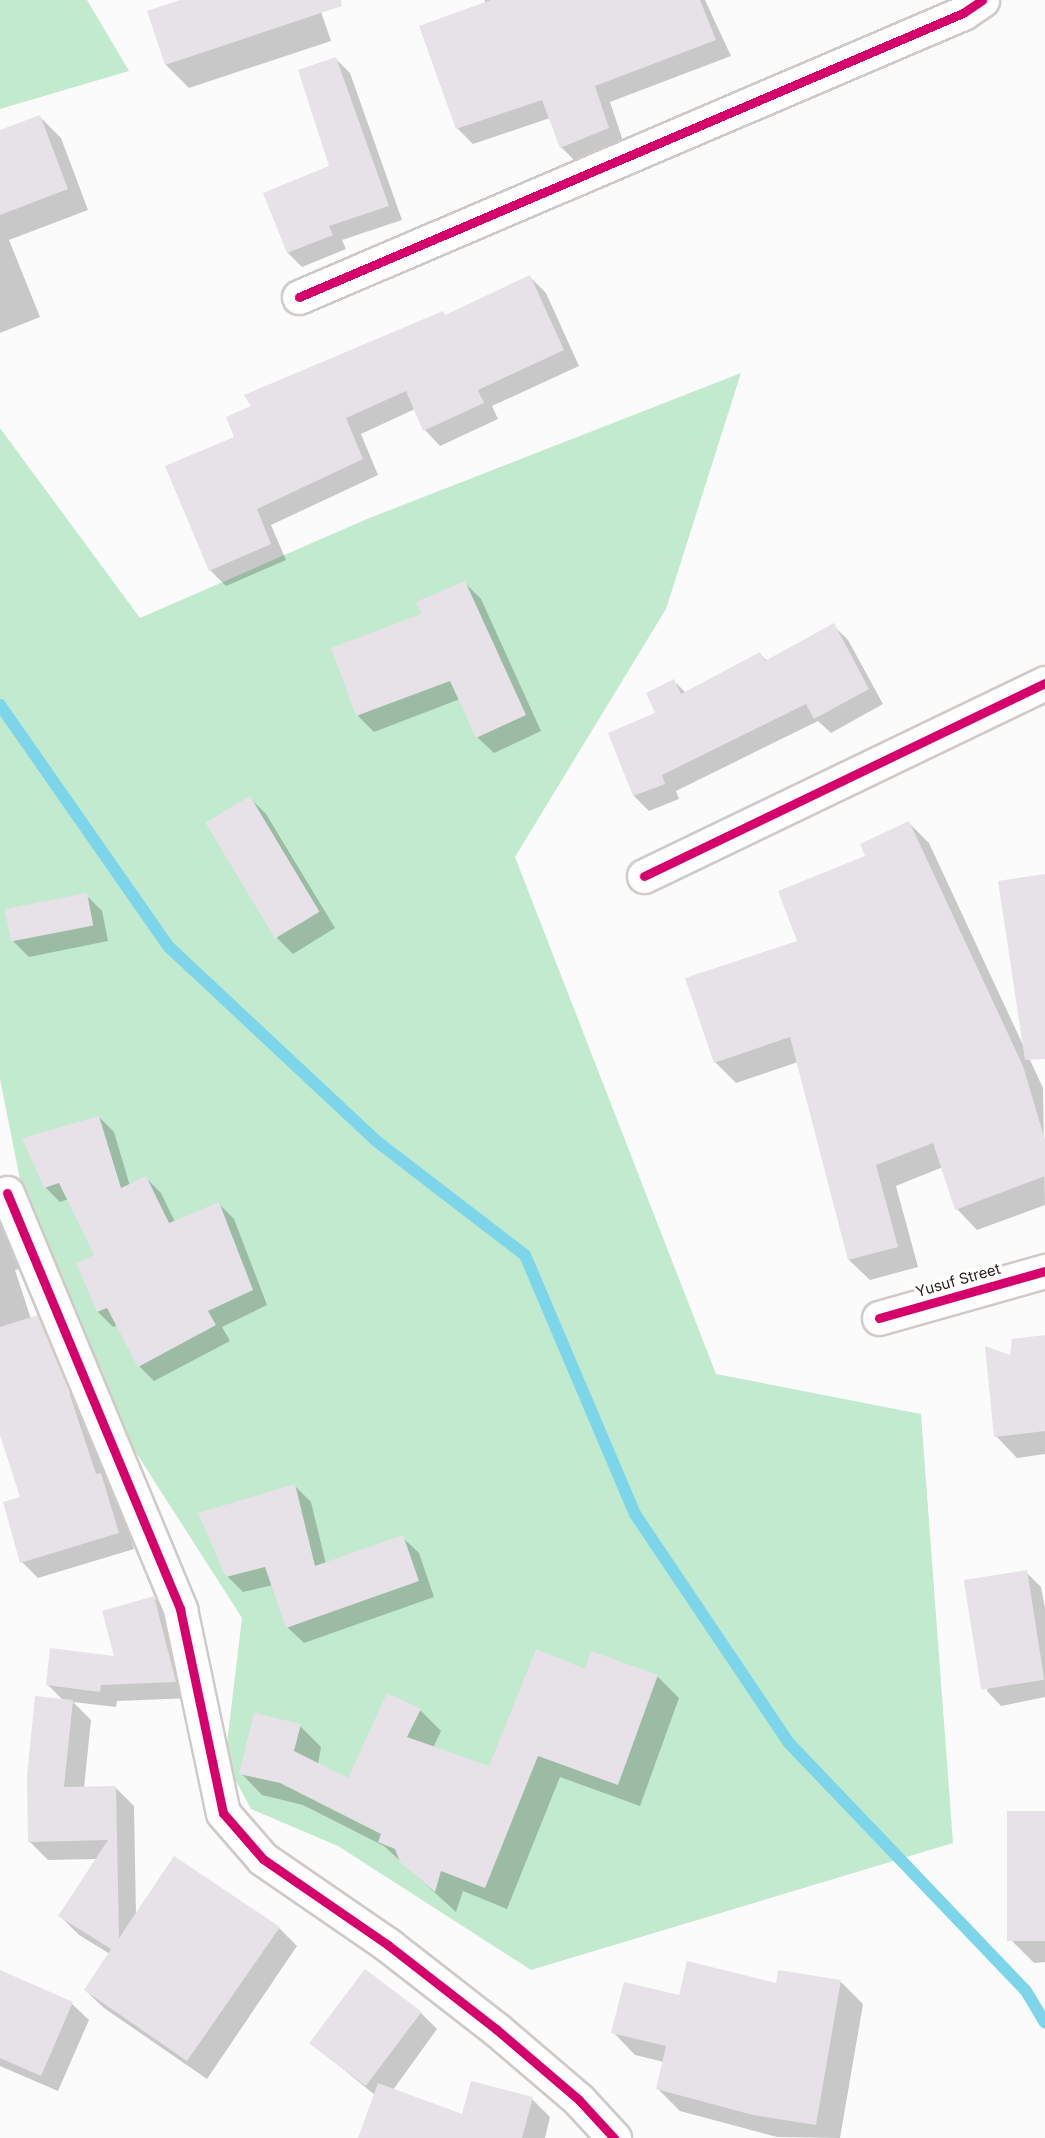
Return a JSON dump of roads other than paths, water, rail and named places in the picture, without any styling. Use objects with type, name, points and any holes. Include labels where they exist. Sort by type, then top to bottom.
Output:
[{"type":"street","points":[[299,297],[963,13],[982,0]]},
{"type":"street","points":[[644,876],[1045,683]]},
{"type":"street","points":[[8,1193],[180,1609],[223,1813],[262,1859],[388,1945],[496,2029],[579,2100],[614,2138]]},
{"type":"street","name":"Yusuf Street","points":[[879,1318],[1045,1271]]},
{"type":"waterway","points":[[0,705],[169,947],[375,1140],[525,1255],[635,1514],[788,1742],[1026,1991],[1045,2023]]}]
